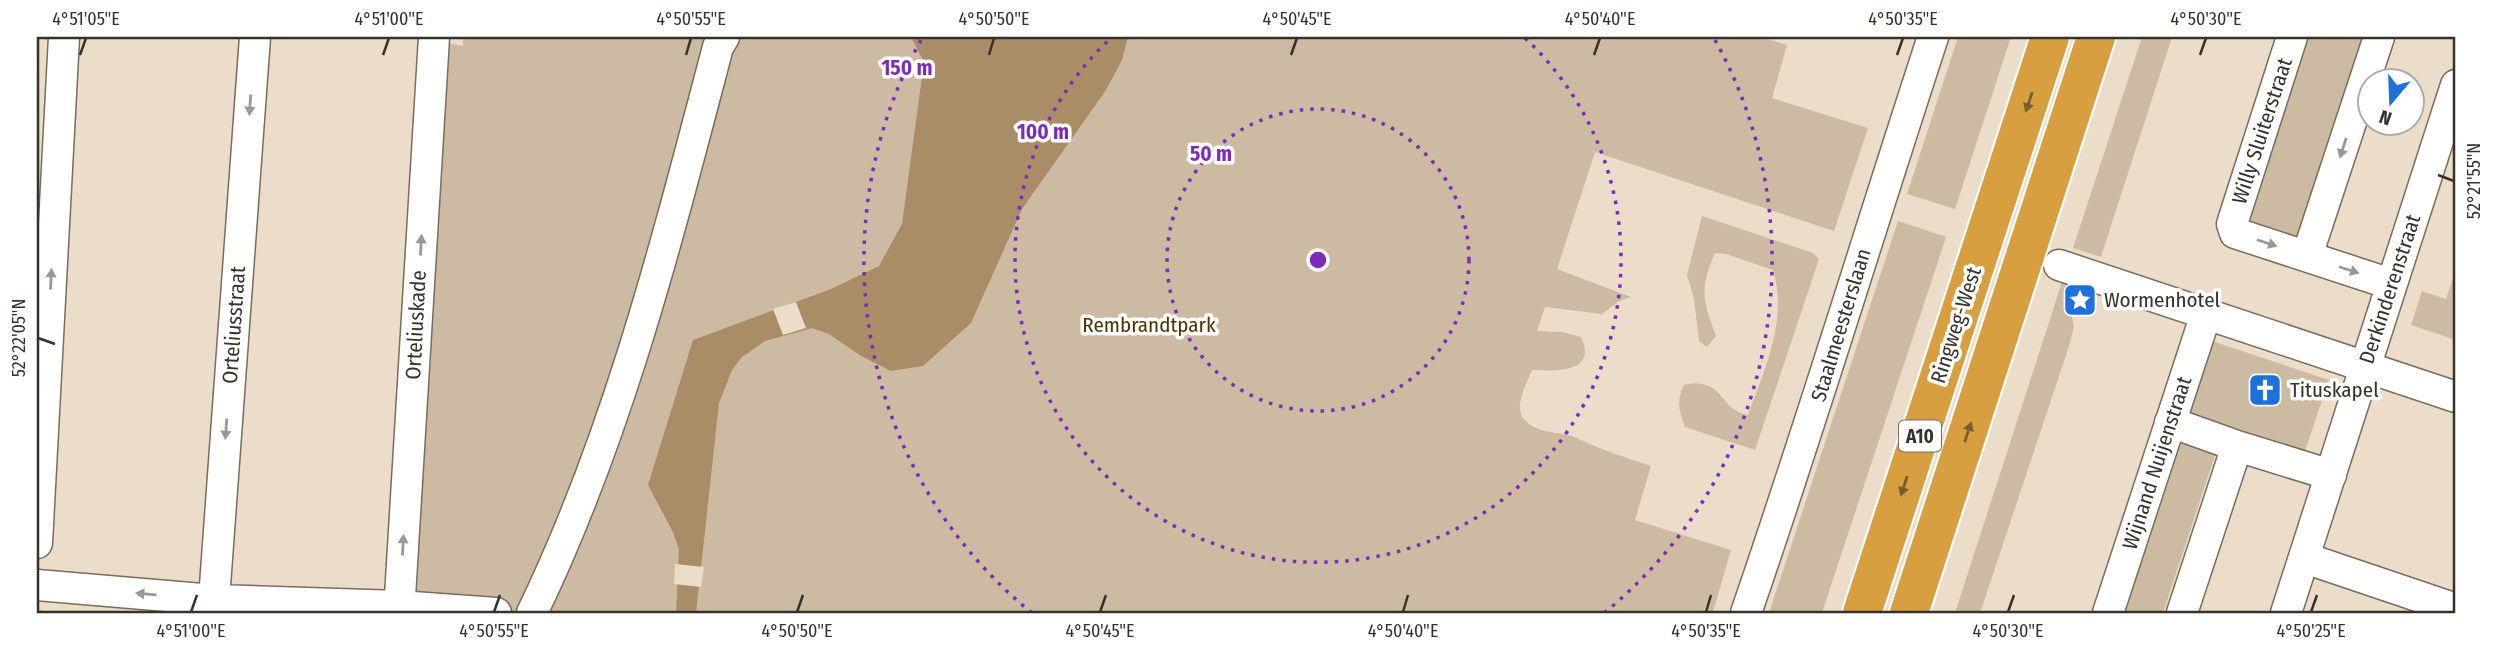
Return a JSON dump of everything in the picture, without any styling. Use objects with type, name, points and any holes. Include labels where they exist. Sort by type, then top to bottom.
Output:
[{"type":"highway","name":"Ringweg-West","points":[[1862,613],[2050,37]]},
{"type":"highway","name":"Ringweg-West","points":[[1909,613],[2096,37]]},
{"type":"street","points":[[37,543],[64,37]]},
{"type":"street","name":"Orteliusstraat","points":[[213,607],[255,37]]},
{"type":"street","name":"Orteliuskade","points":[[399,610],[434,37]]},
{"type":"street","name":"Staalmeesterslaan","points":[[1746,613],[1811,426],[1864,249],[1933,37]]},
{"type":"street","name":"Willy Sluiterstraat","points":[[2292,37],[2232,224],[2235,233],[2390,284]]},
{"type":"street","points":[[2307,256],[2379,37]]},
{"type":"street","points":[[532,613],[596,464],[631,366],[712,40]]},
{"type":"street","name":"Derkinderenstraat","points":[[2286,613],[2456,85]]},
{"type":"street","points":[[2059,265],[2456,397]]},
{"type":"street","name":"Wijnand Nuijenstraat","points":[[2108,613],[2206,314]]},
{"type":"street","points":[[2170,422],[2331,475]]},
{"type":"street","points":[[2182,613],[2237,446]]},
{"type":"street","points":[[2305,558],[2418,605],[2456,609]]},
{"type":"street","points":[[37,584],[213,607],[496,613]]},
{"type":"green space","name":"Rembrandtpark","points":[[463,37],[1761,37],[1787,45],[1772,98],[1868,128],[1834,231],[1595,152],[1557,269],[1631,297],[1619,301],[1602,314],[1545,307],[1537,331],[1563,332],[1581,337],[1585,349],[1584,357],[1579,364],[1572,367],[1532,370],[1521,401],[1523,418],[1535,428],[1572,436],[1651,466],[1635,520],[1731,550],[1713,612],[415,613],[448,43],[463,46]]},
{"type":"green space","points":[[1958,37],[2011,37],[1955,209],[1907,194]]},
{"type":"green space","points":[[2142,37],[2172,37],[2101,257],[2073,248]]},
{"type":"green space","points":[[2306,37],[2367,37],[2302,238],[2246,220]]},
{"type":"green space","points":[[1702,216],[1813,253],[1819,259],[1755,450],[1685,427],[1680,411],[1679,401],[1684,385],[1697,383],[1714,389],[1731,407],[1748,415],[1767,362],[1776,325],[1777,288],[1773,270],[1726,254],[1715,253],[1707,276],[1705,295],[1716,336],[1707,347],[1699,341],[1694,299],[1687,275]]},
{"type":"green space","points":[[1898,221],[1946,237],[1822,613],[1769,613]]},
{"type":"green space","points":[[2456,269],[2456,340],[2411,325],[2422,291],[2446,299]]},
{"type":"green space","points":[[2064,276],[2074,327],[2069,346],[1980,613],[1955,613]]},
{"type":"green space","points":[[2209,340],[2329,380],[2303,457],[2223,431],[2163,613],[2119,613]]},
{"type":"shaded area","points":[[911,37],[1128,37],[1122,60],[1106,90],[1022,209],[971,323],[923,366],[891,371],[861,356],[829,334],[812,328],[765,341],[742,357],[732,370],[719,403],[696,613],[676,613],[679,550],[673,532],[648,485],[693,340],[831,289],[879,266],[902,224],[924,62]]},
{"type":"pier","points":[[796,302],[806,328],[783,335],[773,309]]},
{"type":"pier","points":[[675,564],[704,567],[701,587],[674,584]]},
{"type":"tunnel","points":[[37,613],[38,609]]},
{"type":"place","name":"Wormenhotel","points":[[2080,300]]},
{"type":"place","name":"Tituskapel","points":[[2265,390]]}]
